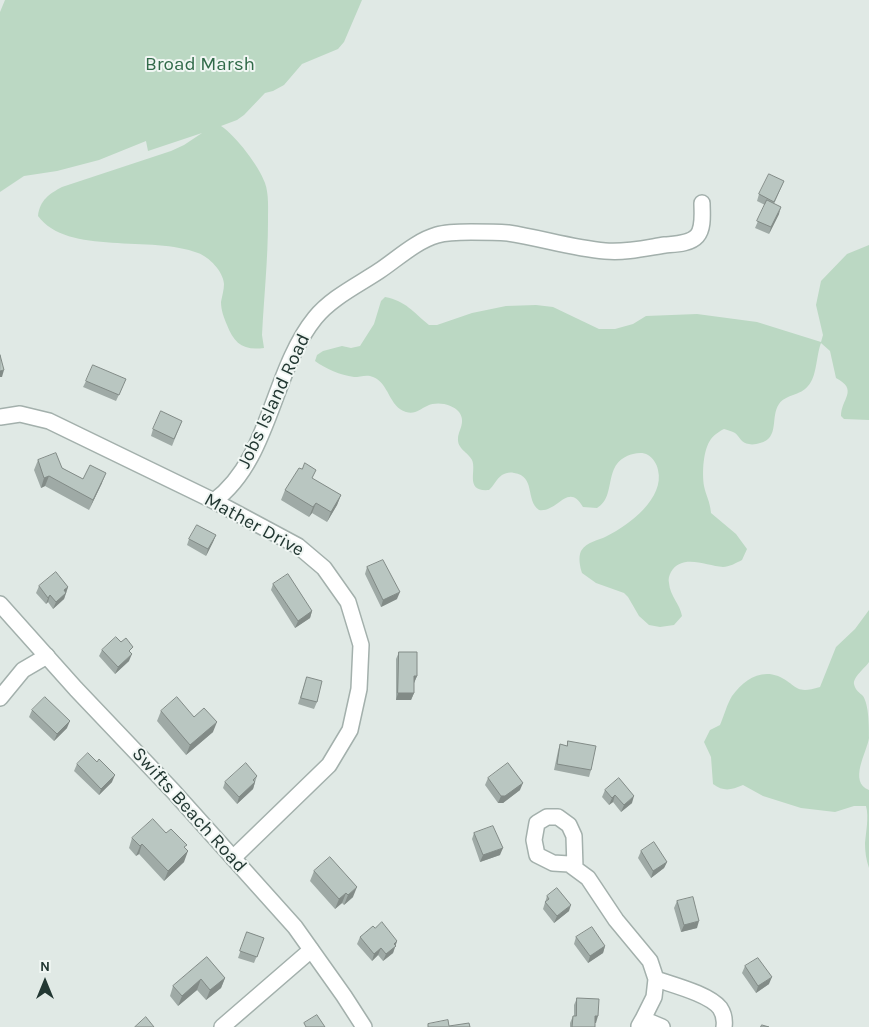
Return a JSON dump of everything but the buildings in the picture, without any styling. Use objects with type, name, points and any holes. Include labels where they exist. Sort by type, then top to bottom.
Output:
[{"type":"street","name":"Jobs Island Road","points":[[214,501],[235,482],[247,464],[299,344],[316,317],[341,296],[427,240],[437,235],[450,233],[493,232],[523,236],[572,247],[615,252],[678,244],[693,240],[699,235],[702,203]]},
{"type":"street","name":"Mather Drive","points":[[0,417],[20,414],[49,421],[214,501],[298,546],[324,568],[348,602],[361,644],[359,689],[350,730],[329,765],[233,858]]},
{"type":"street","name":"Swifts Beach Road","points":[[0,604],[295,927],[364,1027]]},
{"type":"street","points":[[0,698],[23,670],[47,656]]},
{"type":"street","points":[[575,868],[588,878],[616,920],[650,961],[656,979],[654,997],[641,1023],[662,1027]]},
{"type":"street","points":[[222,1027],[311,950]]},
{"type":"street","points":[[656,979],[707,999],[720,1008],[725,1019],[724,1027]]},
{"type":"green space","name":"Broad Marsh","points":[[5,0],[362,0],[344,42],[338,49],[302,64],[284,85],[265,93],[237,120],[221,126],[233,137],[258,168],[266,187],[268,235],[262,335],[264,348],[245,347],[233,337],[222,308],[223,279],[215,265],[202,255],[179,248],[158,245],[90,241],[69,236],[51,228],[38,216],[39,210],[46,198],[62,187],[171,151],[202,133],[148,151],[146,141],[99,160],[57,171],[24,176],[0,192],[0,12]]},
{"type":"green space","points":[[869,245],[869,420],[844,419],[841,416],[848,391],[843,382],[836,378],[830,351],[821,343],[811,382],[801,392],[785,398],[779,404],[776,409],[770,437],[760,443],[750,444],[742,441],[735,433],[724,429],[712,438],[706,449],[703,468],[704,486],[711,513],[736,534],[747,549],[742,560],[728,566],[688,562],[676,566],[670,573],[669,582],[671,592],[682,616],[674,625],[660,627],[649,625],[639,616],[624,593],[596,583],[582,573],[579,559],[581,551],[589,543],[607,536],[625,525],[635,518],[651,500],[659,480],[657,466],[650,456],[642,453],[623,458],[613,471],[607,496],[597,508],[583,507],[578,500],[567,497],[546,510],[539,510],[532,500],[528,483],[521,475],[506,473],[489,490],[476,488],[473,480],[472,460],[458,442],[462,419],[456,409],[448,405],[431,404],[415,412],[406,412],[396,405],[383,384],[373,377],[344,375],[328,369],[315,361],[317,355],[323,351],[342,346],[351,348],[360,346],[374,324],[381,301],[385,297],[404,304],[429,325],[437,325],[472,313],[506,306],[536,305],[553,307],[599,329],[615,329],[633,324],[646,316],[697,314],[757,322],[821,342],[823,335],[816,305],[821,281],[847,254]]},
{"type":"green space","points":[[869,610],[869,662],[857,676],[854,684],[856,690],[865,700],[868,716],[869,738],[859,774],[863,786],[869,790],[869,868],[865,846],[866,806],[854,806],[835,812],[801,808],[763,796],[743,785],[731,789],[721,788],[713,784],[711,757],[704,742],[710,730],[720,725],[732,696],[746,681],[758,675],[771,674],[778,676],[797,688],[805,690],[820,687],[836,647],[855,629]]}]
